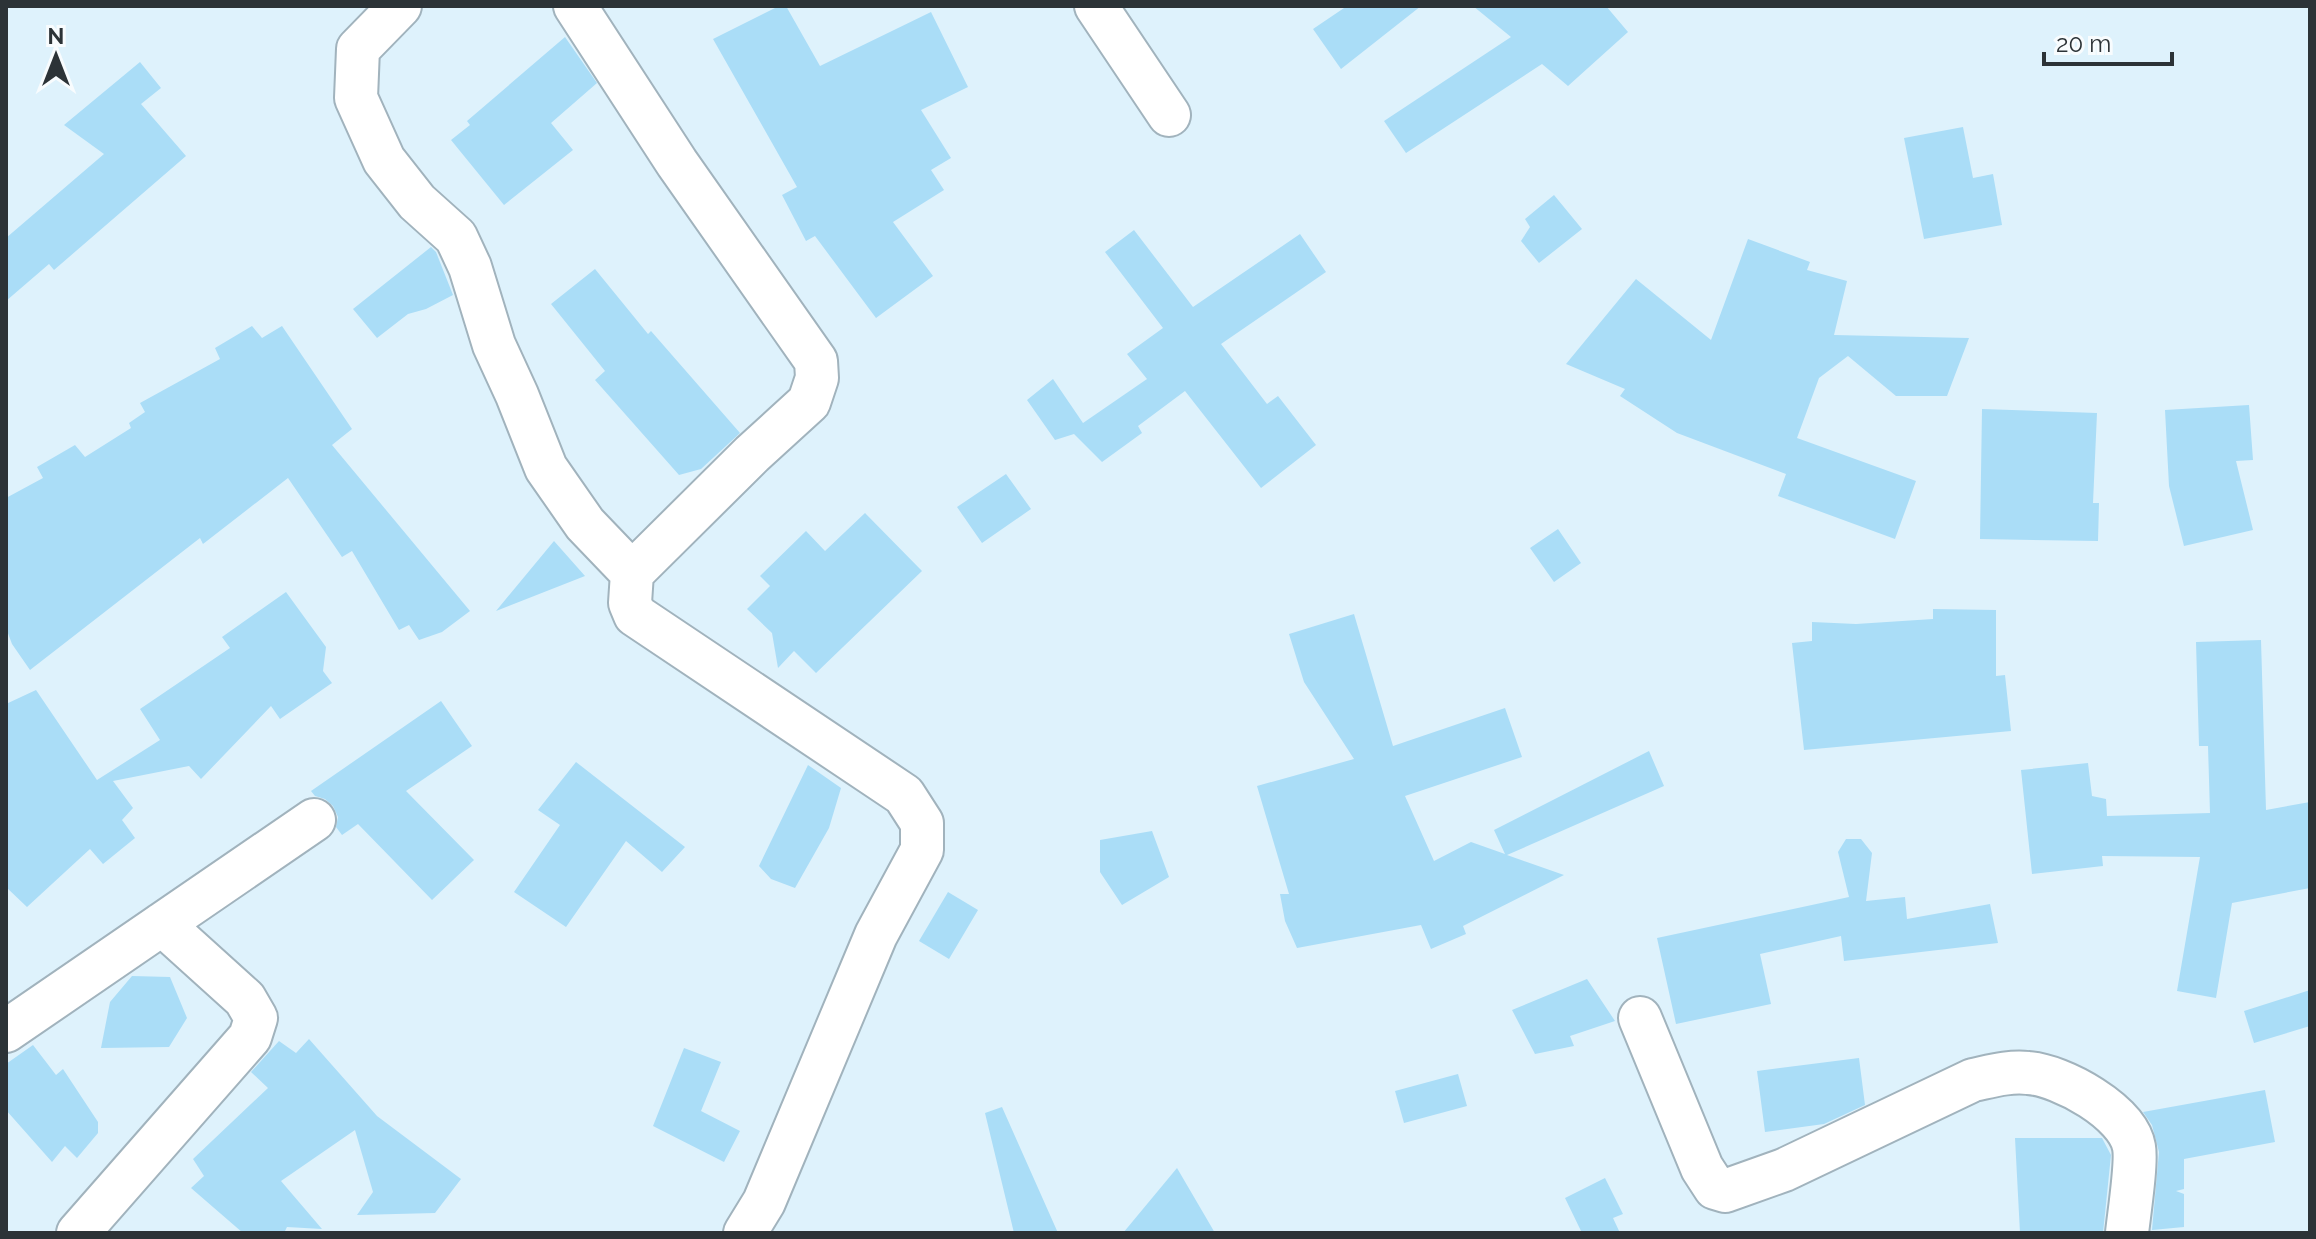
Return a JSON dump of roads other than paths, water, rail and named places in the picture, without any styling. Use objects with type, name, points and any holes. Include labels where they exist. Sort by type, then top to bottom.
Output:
[{"type":"street","points":[[400,6],[358,49],[356,98],[384,160],[417,202],[456,237],[470,267],[494,345],[546,468],[585,524],[632,573]]},
{"type":"street","points":[[575,6],[677,163],[816,361],[817,378],[809,402],[632,573],[630,603],[635,615],[904,795],[922,823],[922,850],[876,935],[764,1202],[745,1233]]},
{"type":"street","points":[[1096,6],[1169,115]]},
{"type":"street","points":[[6,1031],[314,820]]},
{"type":"street","points":[[78,1233],[250,1037],[256,1018],[245,999],[162,924]]},
{"type":"street","points":[[1640,1018],[1702,1168],[1715,1188],[1725,1191],[1784,1170],[1973,1080],[2005,1073],[2031,1073],[2060,1079],[2123,1122],[2135,1147],[2127,1233]]}]
